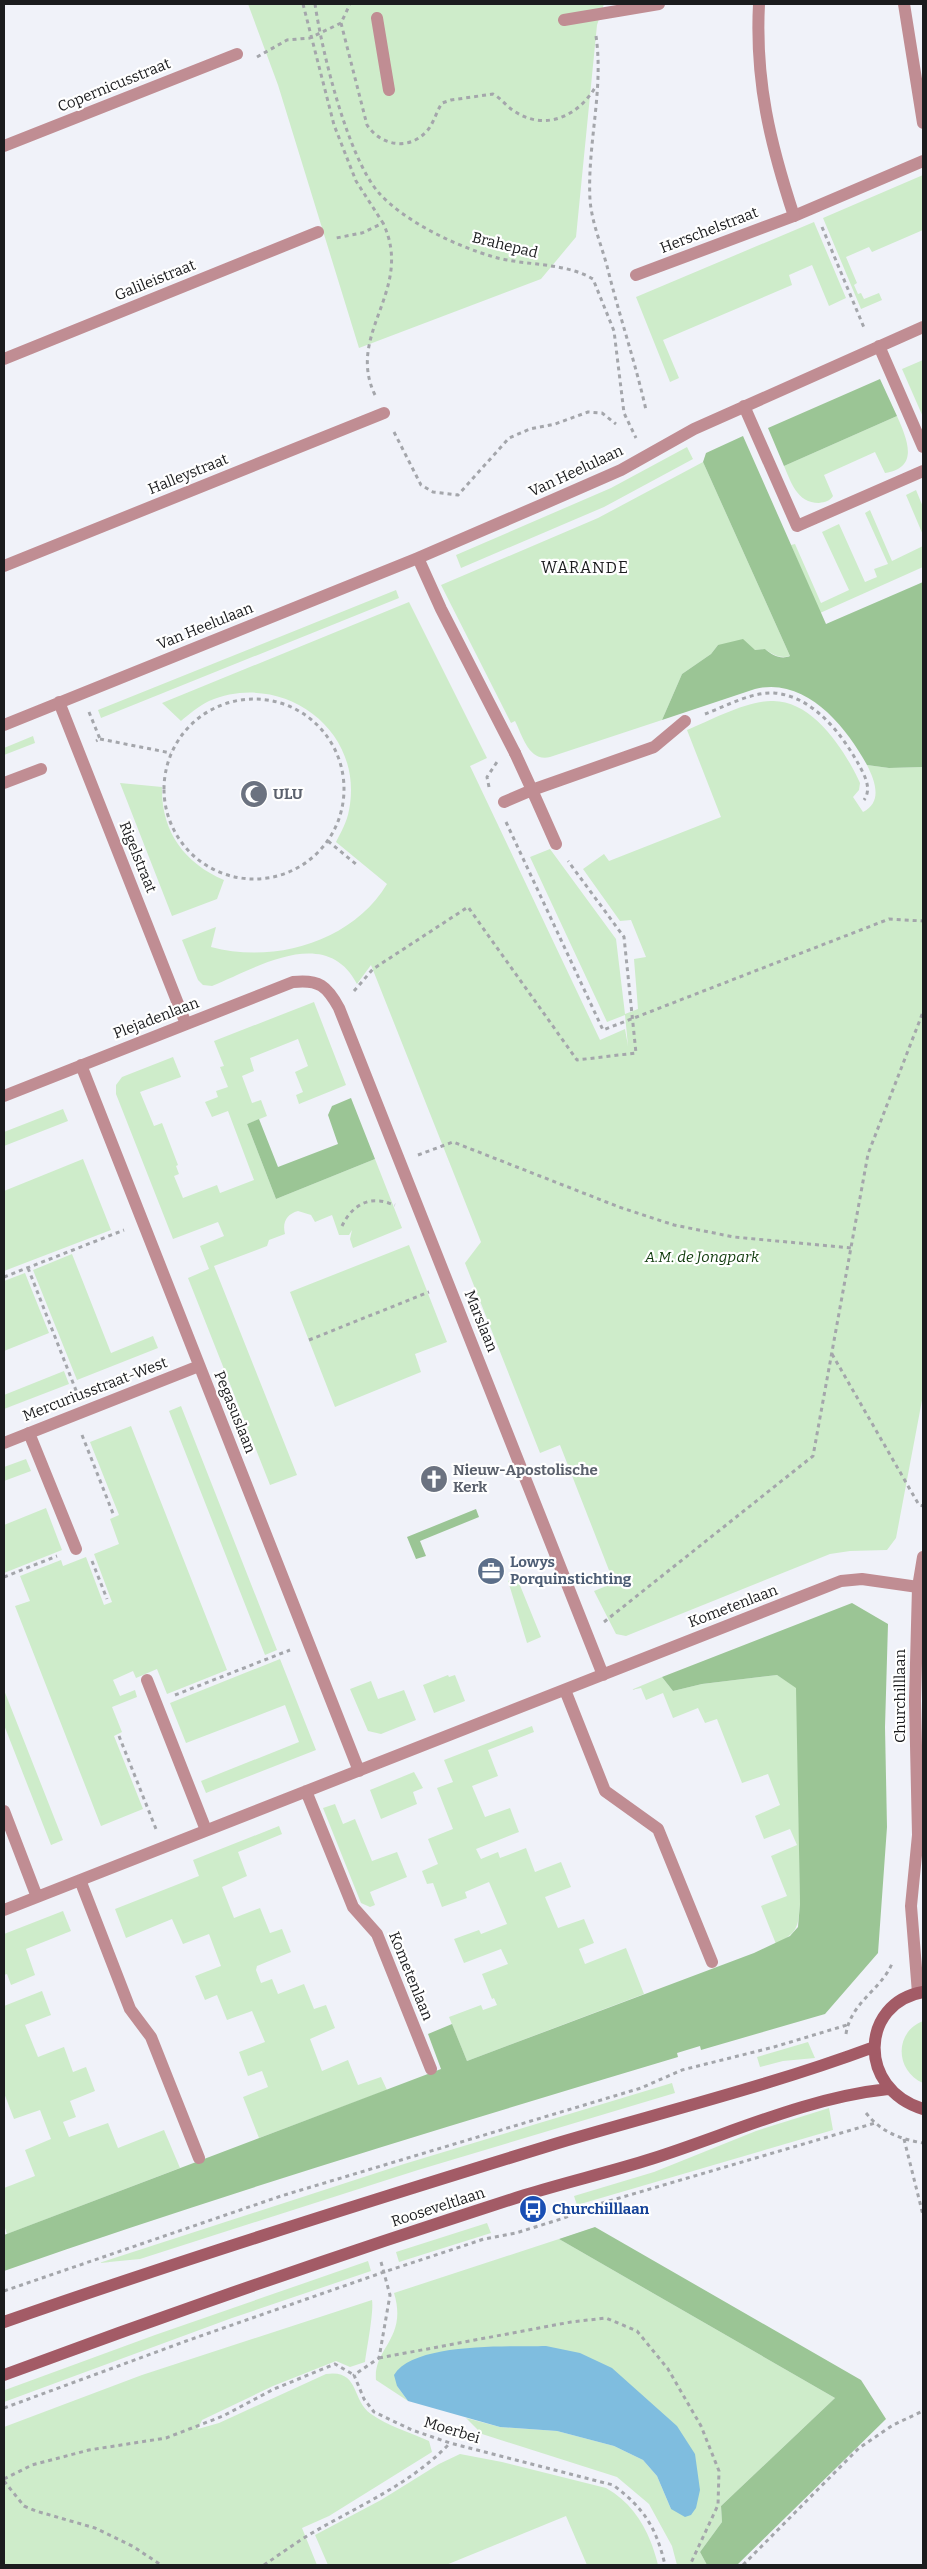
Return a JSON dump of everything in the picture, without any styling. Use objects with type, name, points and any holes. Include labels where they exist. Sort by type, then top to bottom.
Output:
[{"type":"main road","points":[[921,1992],[896,2004],[885,2017],[880,2023],[874,2048],[878,2069],[888,2089],[898,2098],[923,2109]]},
{"type":"main road","name":"Rooseveltlaan","points":[[4,2322],[317,2216],[690,2104],[823,2067],[874,2048]]},
{"type":"main road","name":"Rooseveltlaan","points":[[4,2375],[111,2334],[376,2244],[528,2195],[652,2158],[756,2121],[854,2093],[888,2089]]},
{"type":"street","points":[[564,20],[659,4]]},
{"type":"street","points":[[759,4],[758,55],[762,94],[775,159],[794,216]]},
{"type":"street","points":[[904,4],[923,122]]},
{"type":"street","points":[[378,18],[389,90]]},
{"type":"street","name":"Copernicusstraat","points":[[4,146],[237,54]]},
{"type":"street","name":"Herschelstraat","points":[[636,275],[794,216],[923,161]]},
{"type":"street","name":"Galileistraat","points":[[4,359],[318,232]]},
{"type":"street","name":"Van Heelulaan","points":[[4,725],[418,558],[594,483],[694,429],[923,327]]},
{"type":"street","points":[[876,347],[923,447]]},
{"type":"street","points":[[744,406],[797,526],[923,471]]},
{"type":"street","name":"Halleystraat","points":[[4,566],[384,413]]},
{"type":"street","points":[[418,558],[441,609],[515,753],[556,844]]},
{"type":"street","name":"Rigelstraat","points":[[59,702],[186,1024]]},
{"type":"street","points":[[503,808],[532,790],[654,747],[685,722]]},
{"type":"street","points":[[4,783],[41,769]]},
{"type":"street","name":"Plejadenlaan","points":[[4,1096],[293,982],[306,980],[321,984]]},
{"type":"street","name":"Marslaan","points":[[321,984],[331,993],[336,1002],[603,1675]]},
{"type":"street","name":"Pegasuslaan","points":[[82,1065],[359,1771]]},
{"type":"street","name":"Mercuriusstraat-West","points":[[4,1443],[199,1366]]},
{"type":"street","points":[[29,1433],[76,1548]]},
{"type":"street","name":"Churchilllaan","points":[[921,1992],[911,1906],[918,1835],[915,1701],[918,1587],[923,1557]]},
{"type":"street","name":"Kometenlaan","points":[[4,1910],[841,1581],[862,1579],[918,1587]]},
{"type":"street","points":[[147,1680],[206,1830]]},
{"type":"street","points":[[565,1690],[605,1791],[658,1829],[712,1962]]},
{"type":"street","name":"Kometenlaan","points":[[306,1791],[353,1907],[377,1934],[431,2069]]},
{"type":"street","points":[[4,1811],[37,1897]]},
{"type":"street","name":"Churchilllaan","points":[[918,1835],[923,1858]]},
{"type":"street","points":[[80,1880],[130,2009],[151,2037],[199,2158]]},
{"type":"path","points":[[303,4],[310,38],[334,125],[356,181],[383,223],[391,246],[391,274],[385,301],[366,356],[369,378],[384,413],[421,485],[433,492],[458,495],[509,438],[530,428],[555,424],[588,412],[602,413],[616,424]]},
{"type":"path","name":"Brahepad","points":[[315,4],[320,31],[355,151],[368,178],[380,194],[426,228],[458,245],[494,257],[572,270],[593,279],[614,331],[624,412],[644,457]]},
{"type":"path","points":[[350,4],[341,23],[367,125],[377,136],[388,143],[403,144],[422,135],[431,125],[442,104],[451,100],[493,94],[520,115],[532,120],[546,121],[560,118],[573,112],[586,101],[596,86]]},
{"type":"path","points":[[593,15],[599,64],[590,174],[592,215],[612,292],[634,357],[646,410]]},
{"type":"path","points":[[237,54],[250,60],[287,40],[310,38],[320,31],[341,23]]},
{"type":"path","points":[[814,208],[876,347]]},
{"type":"path","points":[[318,232],[330,239],[362,233],[383,223]]},
{"type":"path","points":[[685,722],[760,694],[773,693],[796,700],[832,725],[850,748],[868,782],[864,800]]},
{"type":"path","points":[[256,699],[290,706],[319,726],[330,740],[343,773],[342,808],[328,841],[303,865],[270,878],[252,879],[235,877],[210,867],[189,852],[170,822],[165,805],[164,787],[171,753],[192,724],[221,705],[256,699]]},
{"type":"path","points":[[491,791],[487,777],[498,761],[504,733]]},
{"type":"path","points":[[100,739],[171,753]]},
{"type":"path","points":[[503,808],[603,1030],[889,918],[923,921]]},
{"type":"path","points":[[328,841],[357,865]]},
{"type":"path","points":[[336,1002],[358,988],[372,969],[468,907],[577,1060],[636,1053],[624,937],[556,844]]},
{"type":"path","points":[[585,1630],[608,1620],[813,1456],[868,1154],[874,1134],[923,1012]]},
{"type":"path","points":[[400,1162],[453,1142],[619,1207],[674,1225],[734,1236],[851,1248]]},
{"type":"path","points":[[342,1226],[351,1211],[360,1204],[381,1201],[394,1205]]},
{"type":"path","points":[[4,1277],[143,1223]]},
{"type":"path","points":[[28,1268],[114,1516]]},
{"type":"path","points":[[309,1340],[428,1293]]},
{"type":"path","points":[[832,1354],[919,1505],[923,1506]]},
{"type":"path","points":[[156,1703],[308,1643]]},
{"type":"path","points":[[119,1736],[164,1847]]},
{"type":"path","points":[[4,2290],[281,2196],[641,2088],[682,2070],[774,2047],[847,2024]]},
{"type":"path","points":[[4,2408],[172,2346],[384,2272],[484,2240],[516,2234],[564,2218],[592,2206],[874,2123],[904,2140],[923,2143]]},
{"type":"path","points":[[904,2140],[923,2215]]},
{"type":"path","points":[[376,2244],[390,2295],[379,2358]]},
{"type":"path","points":[[161,2565],[134,2547],[95,2528],[24,2506],[4,2480],[32,2465],[89,2450],[166,2438],[223,2416],[274,2389],[335,2364],[354,2375],[379,2358],[570,2322],[606,2318],[637,2331],[668,2369],[701,2426],[718,2471],[718,2505],[690,2565]]},
{"type":"path","name":"Moerbei","points":[[354,2375],[364,2399],[374,2412],[412,2430],[450,2443],[613,2485],[634,2500],[646,2515],[656,2532],[665,2565]]},
{"type":"path","points":[[743,2565],[859,2448],[894,2425],[923,2411]]},
{"type":"path","points":[[264,2565],[310,2534],[384,2494],[430,2465],[450,2443]]},
{"type":"green space","points":[[248,4],[604,4],[597,25],[576,237],[541,279],[359,348],[278,85]]},
{"type":"green space","points":[[923,175],[923,230],[872,252],[869,247],[846,257],[857,283],[854,285],[858,294],[861,293],[864,299],[879,293],[882,300],[861,309],[823,218]]},
{"type":"green space","points":[[814,222],[846,298],[829,306],[812,265],[789,275],[792,285],[663,340],[679,378],[670,382],[636,297]]},
{"type":"green space","points":[[923,360],[923,417],[902,369]]},
{"type":"green space","points":[[880,379],[897,416],[784,466],[768,428]]},
{"type":"green space","points":[[897,416],[907,442],[907,458],[903,465],[896,470],[885,473],[875,452],[824,475],[833,496],[827,501],[811,502],[800,496],[796,491],[784,466]]},
{"type":"green space","points":[[743,436],[826,624],[923,582],[923,767],[889,768],[867,765],[836,720],[807,697],[791,690],[773,687],[755,689],[662,720],[682,674],[711,654],[718,645],[743,639],[755,650],[765,649],[780,657],[790,656],[703,462],[706,453]]},
{"type":"green space","points":[[687,447],[693,459],[604,507],[461,568],[456,555],[611,488]]},
{"type":"green space","points":[[703,462],[790,656],[777,656],[765,649],[755,650],[718,645],[711,654],[682,674],[662,720],[550,757],[543,758],[537,756],[524,741],[515,721],[511,723],[441,585],[598,518]]},
{"type":"green space","points":[[916,490],[923,507],[923,535],[906,495]]},
{"type":"green space","points":[[870,510],[892,561],[923,546],[923,567],[820,613],[791,545],[795,544],[821,603],[849,590],[822,532],[839,524],[865,582],[877,577],[874,569],[888,564],[865,513]]},
{"type":"green space","points":[[396,590],[399,598],[101,718],[98,710]]},
{"type":"green space","name":"A.M. de Jongpark","points":[[409,602],[487,758],[470,766],[600,1040],[625,1029],[628,1046],[625,1015],[607,1022],[530,857],[550,849],[616,939],[625,1014],[638,1009],[634,959],[646,957],[631,920],[620,921],[583,869],[604,854],[609,861],[721,817],[687,730],[729,712],[761,702],[786,703],[800,708],[825,729],[846,756],[860,783],[859,790],[853,797],[863,812],[873,803],[876,791],[867,765],[889,768],[923,767],[923,1395],[896,1538],[887,1550],[850,1551],[830,1554],[626,1636],[616,1634],[594,1591],[614,1583],[560,1445],[540,1453],[465,1263],[481,1242],[371,965],[357,984],[344,966],[327,956],[309,954],[289,956],[269,962],[212,986],[203,985],[198,980],[182,940],[216,927],[211,947],[235,952],[285,950],[309,944],[333,934],[354,921],[372,904],[387,884],[336,842],[344,827],[349,810],[351,781],[344,754],[331,732],[312,714],[290,701],[264,694],[237,693],[209,701],[181,721],[162,703]]},
{"type":"green space","points":[[33,736],[35,743],[4,755],[4,748]]},
{"type":"green space","points":[[120,783],[162,787],[166,818],[178,844],[197,864],[224,880],[217,899],[172,916]]},
{"type":"green space","points":[[314,1002],[346,1085],[299,1104],[296,1095],[303,1092],[295,1072],[308,1066],[298,1039],[250,1058],[254,1071],[242,1076],[252,1103],[261,1100],[267,1116],[247,1124],[276,1199],[375,1159],[402,1228],[353,1248],[350,1239],[352,1230],[349,1235],[339,1235],[332,1215],[315,1222],[311,1215],[298,1211],[286,1219],[284,1226],[285,1234],[269,1240],[267,1246],[214,1266],[297,1475],[270,1485],[188,1278],[209,1269],[200,1246],[224,1236],[218,1222],[173,1239],[116,1094],[116,1085],[122,1077],[173,1057],[181,1077],[140,1092],[154,1126],[162,1123],[178,1165],[176,1166],[179,1174],[174,1176],[183,1198],[217,1185],[220,1193],[254,1180],[228,1111],[212,1117],[205,1102],[218,1097],[216,1091],[228,1087],[220,1067],[224,1066],[214,1041]]},
{"type":"green space","points":[[351,1098],[375,1159],[276,1199],[247,1124],[259,1119],[278,1167],[338,1144],[328,1115],[332,1106]]},
{"type":"green space","points":[[63,1109],[68,1121],[4,1146],[4,1132]]},
{"type":"green space","points":[[83,1159],[111,1230],[4,1271],[4,1191]]},
{"type":"green space","points":[[409,1245],[447,1342],[415,1354],[421,1372],[335,1407],[290,1292]]},
{"type":"green space","points":[[72,1254],[111,1353],[153,1336],[158,1348],[77,1380],[33,1270]]},
{"type":"green space","points":[[25,1273],[49,1333],[4,1351],[4,1281]]},
{"type":"green space","points":[[64,1371],[69,1384],[4,1409],[4,1395]]},
{"type":"green space","points":[[181,1406],[277,1650],[265,1655],[169,1411]]},
{"type":"green space","points":[[131,1426],[227,1670],[167,1694],[157,1669],[136,1678],[133,1671],[113,1680],[120,1696],[135,1690],[137,1697],[112,1707],[122,1732],[114,1736],[143,1809],[101,1826],[15,1606],[30,1601],[20,1576],[61,1560],[63,1566],[86,1557],[104,1605],[112,1602],[94,1554],[119,1544],[110,1519],[119,1515],[90,1442]]},
{"type":"green space","points":[[26,1459],[31,1471],[4,1481],[4,1467]]},
{"type":"green space","points":[[46,1508],[62,1550],[4,1573],[4,1525]]},
{"type":"green space","points":[[476,1509],[479,1517],[420,1541],[426,1556],[416,1559],[407,1537]]},
{"type":"green space","points":[[517,1578],[541,1637],[527,1643],[508,1581]]},
{"type":"green space","points":[[852,1603],[888,1624],[885,1727],[887,1827],[878,1953],[825,2014],[701,2050],[700,2046],[677,2053],[678,2057],[255,2187],[4,2271],[4,2235],[441,2069],[428,2034],[452,2024],[467,2061],[754,1953],[790,1936],[798,1927],[800,1904],[796,1688],[777,1675],[702,1684],[673,1691],[662,1677]]},
{"type":"green space","points":[[280,1659],[316,1750],[206,1793],[201,1781],[299,1742],[285,1705],[186,1743],[170,1703]]},
{"type":"green space","points":[[448,1675],[449,1677],[455,1675],[465,1701],[434,1713],[423,1685]]},
{"type":"green space","points":[[777,1675],[797,1688],[800,1904],[796,1929],[776,1944],[761,1906],[787,1896],[771,1856],[797,1845],[790,1829],[764,1839],[755,1816],[780,1805],[768,1774],[742,1783],[717,1719],[705,1723],[698,1708],[673,1718],[663,1693],[646,1700],[641,1688],[631,1690],[662,1677],[673,1691],[702,1684]]},
{"type":"green space","points":[[371,1681],[378,1699],[404,1690],[416,1720],[381,1734],[368,1731],[350,1689]]},
{"type":"green space","points":[[4,1690],[63,1840],[51,1845],[4,1725]]},
{"type":"green space","points":[[532,1726],[534,1732],[488,1750],[498,1776],[472,1786],[485,1817],[510,1808],[519,1832],[476,1849],[481,1859],[498,1852],[500,1858],[526,1848],[535,1872],[561,1862],[571,1887],[545,1897],[558,1928],[584,1919],[594,1943],[579,1949],[585,1964],[626,1948],[644,1994],[467,2061],[449,2017],[481,2005],[483,2010],[497,2005],[494,1998],[492,1999],[482,1974],[508,1964],[501,1949],[464,1963],[454,1939],[479,1930],[481,1934],[507,1924],[489,1882],[465,1892],[467,1898],[442,1907],[433,1883],[427,1884],[422,1871],[438,1864],[428,1839],[453,1829],[437,1788],[453,1782],[444,1760]]},
{"type":"green space","points":[[414,1772],[423,1788],[413,1792],[417,1804],[381,1819],[370,1790]]},
{"type":"green space","points":[[335,1804],[343,1824],[355,1819],[372,1861],[397,1852],[407,1877],[370,1892],[375,1905],[370,1907],[361,1903],[323,1808]]},
{"type":"green space","points":[[279,1826],[282,1834],[238,1852],[247,1876],[222,1887],[234,1918],[260,1908],[270,1933],[282,1929],[291,1952],[257,1966],[256,1970],[261,1983],[272,1979],[278,1994],[304,1984],[314,2009],[326,2005],[335,2028],[310,2039],[322,2071],[348,2060],[358,2085],[381,2077],[387,2090],[259,2138],[243,2097],[268,2087],[262,2071],[248,2076],[239,2052],[265,2042],[252,2011],[227,2020],[217,1995],[205,2000],[195,1976],[221,1966],[209,1934],[183,1944],[172,1919],[126,1938],[115,1909],[199,1876],[193,1860]]},
{"type":"green space","points":[[63,1911],[71,1931],[26,1949],[35,1975],[11,1985],[7,1974],[4,1975],[4,1934]]},
{"type":"green space","points":[[42,1991],[51,2015],[25,2025],[38,2057],[64,2047],[73,2072],[86,2067],[95,2091],[70,2101],[76,2117],[63,2122],[69,2137],[108,2123],[118,2148],[164,2130],[180,2168],[7,2234],[4,2225],[4,2188],[35,2176],[25,2150],[51,2139],[40,2110],[14,2119],[4,2093],[4,2006]]},
{"type":"green space","points":[[923,2021],[923,2083],[907,2070],[902,2052],[903,2042],[907,2034],[914,2026]]},
{"type":"green space","points":[[808,2042],[815,2058],[783,2061],[760,2067],[757,2057]]},
{"type":"green space","points":[[672,2083],[675,2093],[418,2170],[140,2259],[99,2263],[404,2164]]},
{"type":"green space","points":[[829,2108],[833,2130],[577,2205],[574,2196],[654,2172],[756,2131]]},
{"type":"green space","points":[[487,2223],[491,2233],[399,2262],[396,2252]]},
{"type":"green space","points":[[595,2227],[861,2380],[886,2419],[737,2565],[707,2565],[700,2552],[722,2522],[721,2506],[835,2398],[559,2239]]},
{"type":"green space","points":[[559,2239],[835,2398],[721,2506],[722,2522],[700,2552],[707,2565],[677,2565],[672,2546],[649,2504],[617,2477],[482,2434],[466,2418],[500,2427],[557,2431],[614,2446],[643,2460],[657,2476],[671,2509],[695,2454],[397,2386],[408,2401],[376,2380],[376,2369],[397,2322],[394,2293]]},
{"type":"green space","points":[[368,2261],[371,2271],[232,2318],[4,2402],[5,2390],[155,2335]]},
{"type":"green space","points":[[372,2300],[365,2362],[350,2367],[336,2361],[273,2386],[202,2420],[198,2429],[219,2423],[326,2374],[337,2374],[345,2376],[350,2381],[360,2401],[371,2414],[392,2426],[429,2441],[432,2452],[329,2516],[302,2528],[317,2565],[4,2565],[4,2427],[142,2375]]},
{"type":"green space","points":[[460,2454],[502,2462],[606,2488],[617,2495],[634,2511],[651,2542],[658,2565],[587,2565],[566,2516],[446,2565],[328,2565],[315,2535],[381,2500],[439,2464]]},
{"type":"water","points":[[546,2346],[580,2353],[612,2368],[677,2426],[695,2454],[700,2490],[696,2508],[691,2515],[685,2517],[671,2509],[657,2476],[643,2460],[614,2446],[557,2431],[500,2427],[408,2401],[397,2386],[394,2375],[405,2364],[421,2357],[441,2352],[464,2348]]},
{"type":"place","name":"ULU","points":[[254,794]]},
{"type":"place","name":"Nieuw-Apostolische Kerk","points":[[434,1479]]},
{"type":"place","name":"Lowys Porquinstichting","points":[[491,1571]]},
{"type":"place","name":"Churchilllaan","points":[[533,2209]]},
{"type":"district","name":"WARANDE","points":[[585,567]]}]
